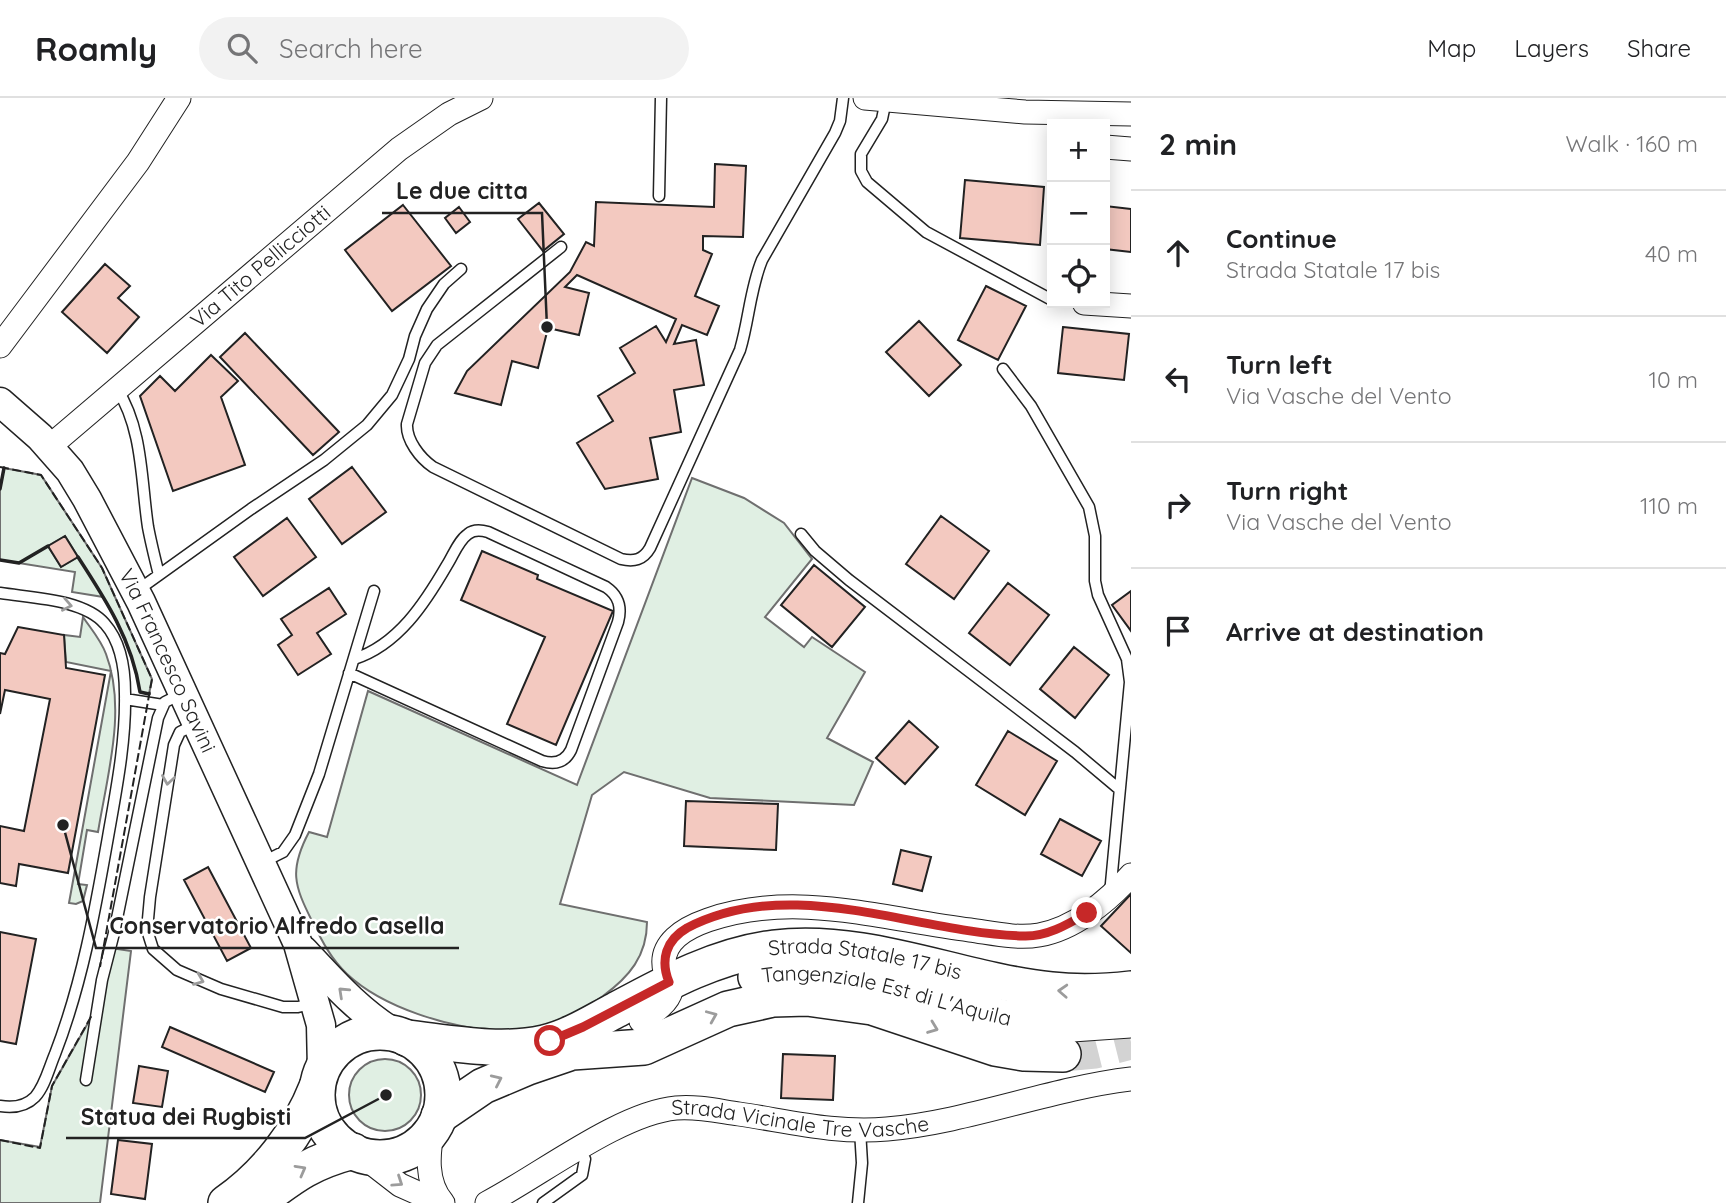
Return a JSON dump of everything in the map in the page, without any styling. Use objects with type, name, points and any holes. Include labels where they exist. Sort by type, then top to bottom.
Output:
[{"type":"highway","name":"Tangenziale Est di L'Aquila","points":[[1010,1019],[1057,1024],[1131,1019]]},
{"type":"main road","name":"Strada Statale 17 bis","points":[[401,1036],[489,1046],[542,1043],[573,1032],[669,982],[738,955],[798,946],[856,950],[1051,990],[1095,992],[1131,989]]},
{"type":"main road","name":"Tangenziale Est di L'Aquila","points":[[572,1052],[728,984],[775,974],[821,974],[865,980],[1010,1019]]},
{"type":"main road","name":"Strada Statale 17 bis","points":[[436,1122],[483,1086],[514,1072],[572,1052],[644,1047],[728,1009],[755,1002],[797,997],[872,1007],[995,1048],[1024,1053],[1063,1054]]},
{"type":"main road","points":[[226,1203],[254,1181],[278,1153],[304,1117],[320,1078],[331,1055],[352,1038],[378,1032],[401,1036],[422,1048],[438,1070],[443,1097],[436,1122],[421,1142],[405,1152],[378,1157],[356,1153],[339,1143],[325,1125],[317,1102],[320,1078]]},
{"type":"main road","points":[[257,1203],[296,1172],[324,1160],[356,1153]]},
{"type":"street","points":[[0,346],[138,162],[179,98]]},
{"type":"street","name":"Via Tito Pellicciotti","points":[[49,447],[399,149],[449,114],[481,98]]},
{"type":"street","points":[[875,99],[1064,119],[1131,114]]},
{"type":"street","points":[[1110,147],[1131,149]]},
{"type":"street","points":[[1110,305],[1131,306]]},
{"type":"street","name":"Via Francesco Savini","points":[[5,412],[49,447],[70,471],[136,592],[173,699],[197,724],[298,944],[316,1003],[323,1038],[320,1078]]},
{"type":"street","points":[[641,1021],[665,1002],[671,992],[664,969],[664,957],[675,937],[705,921],[753,908],[787,905],[836,909],[951,928],[1031,936],[1063,926],[1109,897],[1131,875]]},
{"type":"street","name":"Via Francesco Savini","points":[[298,944],[344,993],[376,1020],[401,1036]]},
{"type":"street","name":"Strada Vicinale Tre Vasche","points":[[487,1203],[579,1149],[646,1115],[676,1108],[706,1109],[860,1130],[888,1129],[931,1123],[1065,1091],[1131,1079]]},
{"type":"street","points":[[436,1122],[429,1150],[430,1174],[441,1203]]},
{"type":"street","points":[[356,1153],[400,1185],[441,1203]]},
{"type":"lane","points":[[659,196],[661,98]]},
{"type":"lane","points":[[561,247],[437,345],[425,363],[407,424],[407,433],[423,459],[433,467],[621,559],[633,561],[643,557],[650,548],[735,363],[747,325],[754,279],[762,260],[835,133],[840,121],[843,98]]},
{"type":"lane","points":[[875,99],[882,120],[861,154],[861,171],[867,183],[926,232],[1047,297]]},
{"type":"lane","points":[[136,592],[324,460],[367,425],[392,395],[409,359],[415,336],[427,309],[444,284],[461,269]]},
{"type":"lane","points":[[1003,369],[1031,406],[1088,508],[1095,536],[1095,581],[1098,595],[1127,659],[1130,682],[1109,897]]},
{"type":"lane","points":[[117,389],[131,416],[148,528],[159,575]]},
{"type":"lane","points":[[349,673],[542,761],[555,763],[565,759],[571,750],[618,622],[620,605],[615,595],[606,587],[488,532],[474,531],[463,539],[425,602],[409,620],[374,650],[354,659]]},
{"type":"lane","points":[[801,534],[814,551],[849,580],[1075,752],[1119,789]]},
{"type":"lane","points":[[260,863],[283,852],[295,835],[319,774],[374,591]]},
{"type":"lane","points":[[0,593],[71,605],[97,616],[108,627],[116,645],[124,671],[125,699],[120,765],[92,929],[71,1009],[46,1077],[36,1096],[21,1106],[0,1106]]},
{"type":"lane","points":[[86,1080],[102,980],[154,737],[173,699],[125,699]]},
{"type":"lane","points":[[197,724],[180,732],[174,745],[150,897],[147,925],[149,942],[158,955],[177,970],[221,989],[283,1007],[293,1008],[316,1003]]},
{"type":"lane","points":[[858,1203],[862,1176],[860,1130]]},
{"type":"lane","points":[[543,1203],[582,1175],[585,1159],[579,1149]]},
{"type":"green space","points":[[4,468],[41,475],[102,568],[152,679],[149,694],[140,692],[126,643],[103,597],[72,592],[75,572],[0,560],[0,489]],"holes":[[[65,536],[78,557],[61,567],[48,546]]]},
{"type":"green space","points":[[692,478],[744,498],[784,523],[812,559],[765,617],[804,647],[812,637],[865,672],[827,738],[873,762],[854,805],[710,798],[624,772],[592,795],[560,904],[647,922],[644,945],[635,965],[612,989],[557,1022],[541,1027],[504,1031],[439,1021],[379,997],[347,974],[323,943],[301,897],[296,877],[298,857],[309,832],[327,837],[368,691],[577,785]]},
{"type":"green space","points":[[83,617],[101,644],[111,671],[66,662],[64,635],[80,637]]},
{"type":"green space","points":[[111,671],[115,720],[106,788],[98,832],[87,830],[78,884],[87,885],[83,901],[69,903]]},
{"type":"green space","points":[[104,947],[131,951],[100,1203],[0,1203],[0,1140],[40,1147],[52,1086],[92,1016]]},
{"type":"green space","points":[[385,1059],[405,1065],[415,1075],[421,1095],[415,1115],[405,1125],[385,1131],[365,1125],[355,1115],[349,1095],[355,1075],[365,1065]]},
{"type":"building","points":[[715,164],[746,166],[743,237],[703,236],[703,250],[712,254],[695,296],[719,306],[707,335],[682,325],[674,344],[696,340],[704,385],[674,390],[681,432],[650,438],[658,479],[605,489],[577,443],[613,421],[598,396],[635,373],[620,348],[656,326],[666,342],[676,319],[577,275],[565,287],[589,293],[579,335],[548,328],[538,368],[512,361],[501,405],[455,393],[467,371],[570,272],[586,242],[594,246],[596,202],[714,207]]},
{"type":"building","points":[[965,180],[1044,187],[1040,245],[960,238]]},
{"type":"building","points":[[539,203],[564,234],[543,251],[518,219]]},
{"type":"building","points":[[403,205],[451,266],[392,311],[345,250]]},
{"type":"building","points":[[459,207],[470,222],[456,233],[445,218]]},
{"type":"building","points":[[1110,207],[1131,209],[1131,252],[1110,250]]},
{"type":"building","points":[[105,264],[130,286],[118,298],[139,317],[107,353],[62,312]]},
{"type":"building","points":[[986,286],[1026,306],[998,360],[958,340]]},
{"type":"building","points":[[919,321],[961,365],[929,396],[886,352]]},
{"type":"building","points":[[1063,327],[1129,334],[1124,380],[1058,373]]},
{"type":"building","points":[[245,333],[339,432],[313,455],[220,357]]},
{"type":"building","points":[[211,355],[238,381],[221,397],[245,465],[173,491],[140,396],[160,376],[175,391]]},
{"type":"building","points":[[352,467],[386,512],[342,544],[309,499]]},
{"type":"building","points":[[941,516],[989,551],[954,599],[906,564]]},
{"type":"building","points":[[287,518],[316,557],[263,596],[234,557]]},
{"type":"building","points":[[65,536],[78,557],[61,567],[48,546]]},
{"type":"building","points":[[482,551],[538,575],[537,579],[613,611],[556,745],[507,724],[545,637],[461,600]]},
{"type":"building","points":[[814,565],[865,607],[832,647],[781,605]]},
{"type":"building","points":[[1008,583],[1049,615],[1010,665],[969,633]]},
{"type":"building","points":[[329,588],[346,614],[317,633],[331,654],[298,675],[278,645],[292,635],[281,619]]},
{"type":"building","points":[[1131,591],[1131,631],[1112,605]]},
{"type":"building","points":[[18,627],[64,635],[66,668],[105,675],[68,873],[19,864],[16,886],[0,883],[0,826],[24,831],[50,699],[5,690],[0,714],[0,653],[5,654]]},
{"type":"building","points":[[1074,647],[1109,675],[1075,718],[1040,689]]},
{"type":"building","points":[[909,721],[938,747],[905,784],[876,758]]},
{"type":"building","points":[[1008,731],[1057,761],[1025,815],[976,785]]},
{"type":"building","points":[[686,801],[778,804],[776,850],[684,846]]},
{"type":"building","points":[[1060,819],[1101,841],[1082,876],[1041,854]]},
{"type":"building","points":[[901,850],[931,857],[922,891],[893,884]]},
{"type":"building","points":[[208,867],[251,948],[227,961],[184,880]]},
{"type":"building","points":[[1131,894],[1131,953],[1101,926]]},
{"type":"building","points":[[0,932],[36,939],[16,1044],[0,1041]]},
{"type":"building","points":[[170,1027],[274,1072],[265,1092],[162,1047]]},
{"type":"building","points":[[783,1054],[835,1056],[833,1100],[781,1098]]},
{"type":"building","points":[[139,1066],[168,1071],[162,1107],[133,1103]]},
{"type":"building","points":[[118,1140],[152,1144],[145,1199],[111,1194]]},
{"type":"tunnel","points":[[1063,1054],[1095,1051],[1131,1042]]},
{"type":"fence","points":[[0,467],[41,475],[102,568],[152,679],[100,967]]},
{"type":"fence","points":[[0,1140],[40,1148],[52,1086],[92,1015]]},
{"type":"wall","points":[[0,489],[4,468]]},
{"type":"wall","points":[[0,560],[19,563],[48,546]]},
{"type":"wall","points":[[78,557],[108,605],[124,638],[140,692],[149,694]]},
{"type":"place","name":"Le due citta","points":[[547,327]]},
{"type":"place","name":"Conservatorio Alfredo Casella","points":[[63,825]]},
{"type":"place","name":"Statua dei Rugbisti","points":[[386,1095]]},
{"type":"route","points":[[550,1041],[565,1036],[669,982],[664,969],[664,957],[675,937],[696,924],[743,910],[775,906],[823,907],[951,928],[1022,936],[1053,931],[1087,913]]}]
